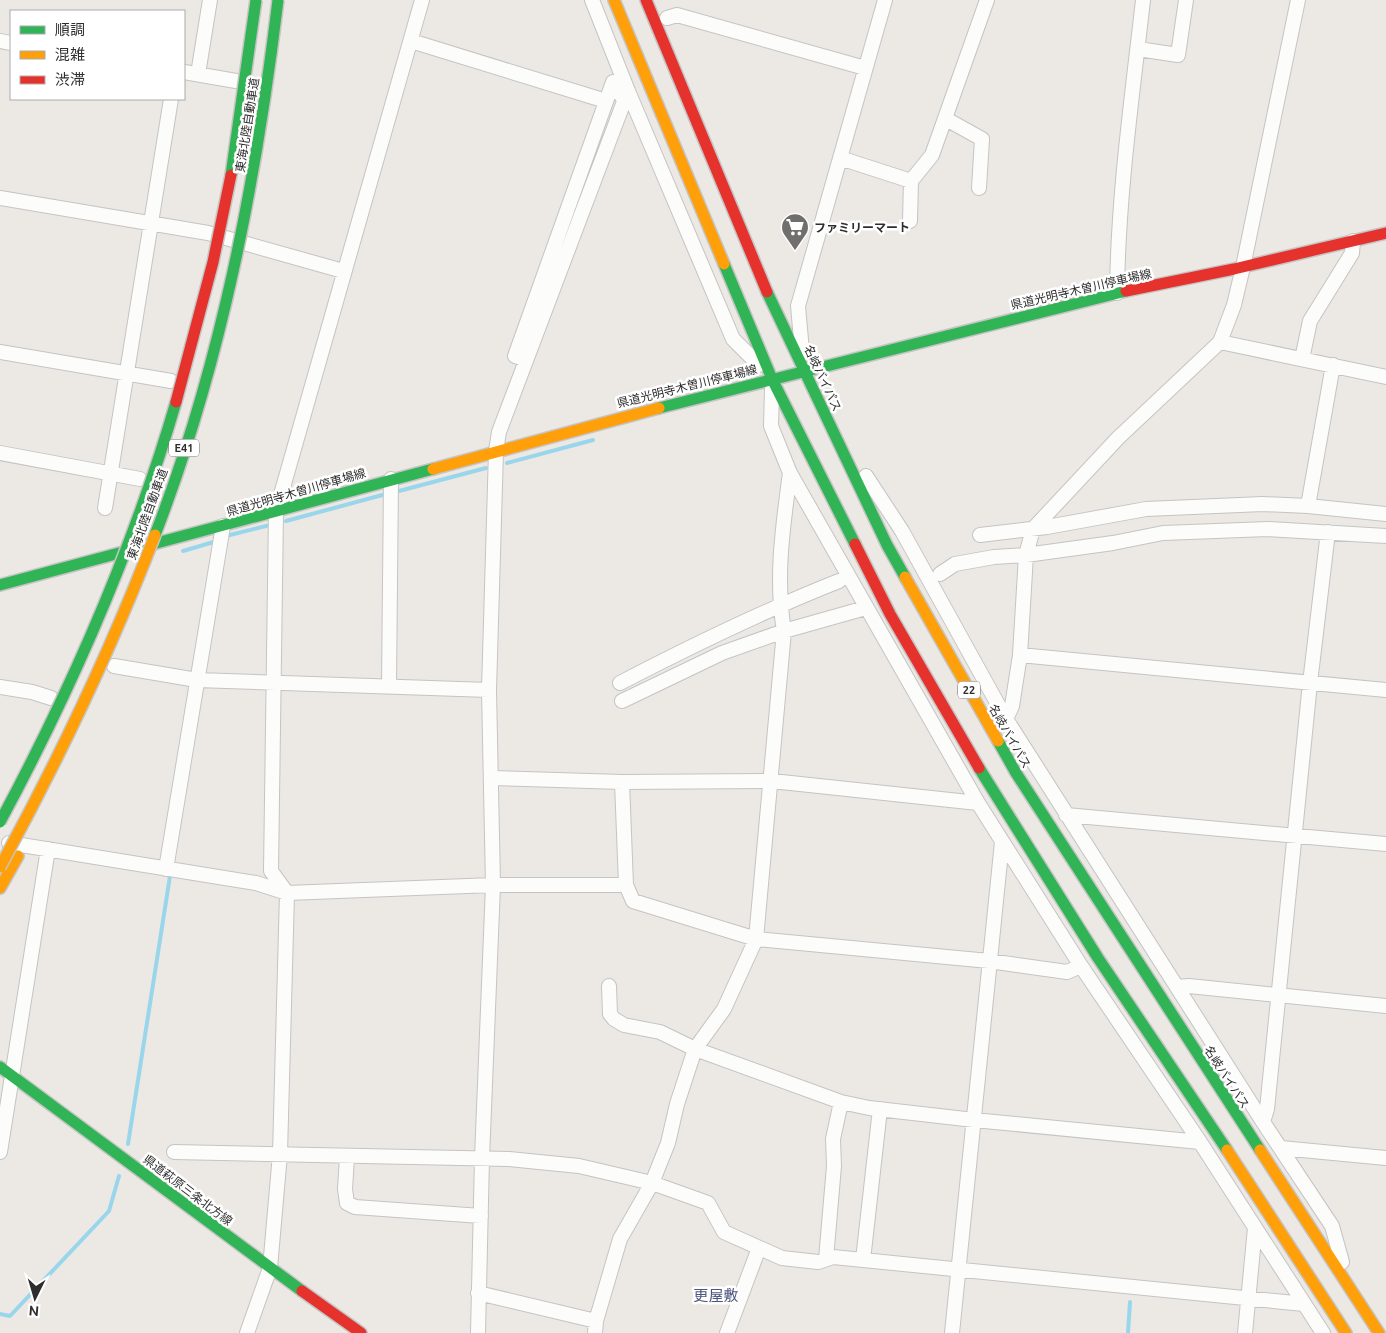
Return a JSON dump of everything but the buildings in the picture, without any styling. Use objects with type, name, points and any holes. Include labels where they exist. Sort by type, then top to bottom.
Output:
[{"type":"main road","points":[[0,800],[72,655],[112,556],[140,479],[171,382],[208,233],[236,81],[246,0]]},
{"type":"main road","name":"東海北陸自動車道","points":[[0,822],[71,682],[112,585],[151,478],[184,376],[211,274],[234,163],[256,0]]},
{"type":"main road","name":"東海北陸自動車道","points":[[0,866],[43,788],[92,690],[135,587],[175,476],[205,383],[233,277],[257,159],[278,0]]},
{"type":"main road","points":[[285,41],[289,0]]},
{"type":"main road","name":"22","points":[[614,0],[772,379],[890,614],[993,791],[1098,958],[1258,1196],[1346,1333]]},
{"type":"main road","name":"名岐バイパス","points":[[646,0],[770,299],[887,545],[1016,774],[1379,1333]]},
{"type":"main road","points":[[116,661],[164,542],[213,391],[251,244],[260,196]]},
{"type":"main road","name":"県道光明寺木曽川停車場線","points":[[0,585],[276,512],[604,421],[1117,293],[1243,268],[1386,232]]},
{"type":"main road","points":[[0,888],[24,846],[96,706]]},
{"type":"main road","name":"県道萩原三条北方線","points":[[5,1072],[361,1333]]},
{"type":"street","points":[[210,0],[191,73],[236,81]]},
{"type":"street","points":[[247,1333],[270,1268],[280,1154],[287,893],[271,871],[276,512],[422,0]]},
{"type":"street","points":[[592,0],[626,95],[734,339],[772,379],[772,426],[790,473],[1002,842],[1080,966],[1200,1142],[1323,1333]]},
{"type":"street","points":[[660,0],[673,37],[671,61]]},
{"type":"street","points":[[805,371],[798,306],[885,0]]},
{"type":"street","points":[[910,221],[911,181],[932,155],[987,0]]},
{"type":"street","points":[[1117,293],[1118,229],[1143,0]]},
{"type":"street","points":[[1138,49],[1178,55],[1186,0]]},
{"type":"street","points":[[1006,719],[1012,706],[1020,655],[1026,555],[1033,529],[1118,438],[1220,342],[1234,304],[1243,268],[1298,0]]},
{"type":"street","points":[[667,18],[677,15],[865,68]]},
{"type":"street","points":[[411,41],[606,101]]},
{"type":"street","points":[[526,360],[515,356],[613,82],[626,95]]},
{"type":"street","points":[[478,1333],[482,1158],[493,885],[492,778],[488,690],[496,451],[499,432],[626,95]]},
{"type":"street","points":[[105,508],[171,100]]},
{"type":"street","points":[[946,119],[982,139],[979,188]]},
{"type":"street","points":[[840,158],[911,181]]},
{"type":"street","points":[[0,198],[208,233],[343,272]]},
{"type":"street","points":[[1302,359],[1310,321],[1352,253],[1353,241]]},
{"type":"street","points":[[1220,342],[1386,377]]},
{"type":"street","points":[[0,352],[171,382]]},
{"type":"street","points":[[1308,506],[1333,365]]},
{"type":"street","points":[[821,406],[902,531],[1006,719],[1263,1122],[1332,1226],[1348,1286]]},
{"type":"street","points":[[0,453],[140,479]]},
{"type":"street","points":[[478,1293],[596,1327],[620,1240],[652,1183],[668,1143],[677,1104],[695,1049],[724,1008],[756,939],[784,632],[779,604],[782,540],[790,473]]},
{"type":"street","points":[[389,686],[391,480]]},
{"type":"street","points":[[980,536],[1033,529],[1146,509],[1263,504],[1308,506],[1386,514]]},
{"type":"street","points":[[166,869],[223,526]]},
{"type":"street","points":[[940,574],[954,564],[994,557],[1026,555],[1173,532],[1268,529],[1386,536]]},
{"type":"street","points":[[1263,1122],[1267,1109],[1310,683],[1328,532]]},
{"type":"street","points":[[620,683],[711,635],[779,604],[840,581]]},
{"type":"street","points":[[622,701],[722,653],[862,609]]},
{"type":"street","points":[[1020,655],[1386,690]]},
{"type":"street","points":[[116,661],[197,680],[488,690]]},
{"type":"street","points":[[0,687],[32,692],[51,698]]},
{"type":"street","points":[[492,778],[622,782],[772,780],[978,803]]},
{"type":"street","points":[[622,782],[626,885],[633,900],[756,939],[989,961],[1067,972],[1080,966]]},
{"type":"street","points":[[1066,815],[1386,844]]},
{"type":"street","points":[[0,842],[256,883],[287,893],[493,885],[626,885]]},
{"type":"street","points":[[952,1333],[1002,842]]},
{"type":"street","points":[[0,1152],[5,1072],[48,849]]},
{"type":"street","points":[[609,986],[610,1014],[614,1020],[624,1025],[660,1032],[695,1049],[841,1102],[880,1109],[974,1120],[1200,1142]]},
{"type":"street","points":[[1177,987],[1189,986],[1386,1006]]},
{"type":"street","points":[[826,1260],[834,1166],[833,1140],[841,1102]]},
{"type":"street","points":[[863,1260],[880,1109]]},
{"type":"street","points":[[1281,1148],[1386,1158]]},
{"type":"street","points":[[174,1152],[347,1157],[482,1158],[579,1166],[652,1183],[708,1203],[724,1232],[782,1258],[818,1262],[834,1257],[1304,1304]]},
{"type":"street","points":[[347,1157],[346,1202],[355,1207],[481,1216]]},
{"type":"street","points":[[1245,1333],[1255,1228]]},
{"type":"street","points":[[727,1333],[759,1248]]},
{"type":"waterway","points":[[507,463],[593,440]]},
{"type":"waterway","points":[[399,491],[486,468]]},
{"type":"waterway","points":[[286,521],[386,494]]},
{"type":"waterway","points":[[226,536],[270,525]]},
{"type":"waterway","points":[[183,551],[217,541]]},
{"type":"waterway","points":[[128,1144],[170,876]]},
{"type":"waterway","points":[[0,1314],[10,1316],[109,1211],[119,1176]]},
{"type":"waterway","points":[[1128,1333],[1130,1302]]},
{"type":"traffic: fast","points":[[231,175],[256,0]]},
{"type":"traffic: fast","points":[[155,535],[199,405],[233,272],[259,136],[278,0]]},
{"type":"traffic: fast","points":[[724,264],[772,379],[855,544]]},
{"type":"traffic: fast","points":[[659,408],[1126,291]]},
{"type":"traffic: fast","points":[[767,292],[887,545],[905,577]]},
{"type":"traffic: fast","points":[[0,822],[52,721],[99,617],[140,511],[176,402]]},
{"type":"traffic: fast","points":[[0,585],[433,469]]},
{"type":"traffic: fast","points":[[998,741],[1016,773],[1260,1150]]},
{"type":"traffic: fast","points":[[979,768],[1098,958],[1227,1150]]},
{"type":"traffic: fast","points":[[0,1067],[302,1291]]},
{"type":"traffic: slow","points":[[614,0],[724,264]]},
{"type":"traffic: slow","points":[[433,469],[659,408]]},
{"type":"traffic: slow","points":[[0,867],[43,786],[83,704],[121,620],[155,535]]},
{"type":"traffic: slow","points":[[905,577],[998,741]]},
{"type":"traffic: slow","points":[[0,888],[18,856]]},
{"type":"traffic: slow","points":[[1227,1150],[1346,1333]]},
{"type":"traffic: slow","points":[[1260,1150],[1379,1333]]},
{"type":"traffic: jam","points":[[646,0],[767,292]]},
{"type":"traffic: jam","points":[[176,402],[213,262],[231,175]]},
{"type":"traffic: jam","points":[[1126,291],[1234,269],[1386,233]]},
{"type":"traffic: jam","points":[[855,544],[890,614],[979,768]]},
{"type":"traffic: jam","points":[[302,1291],[361,1333]]},
{"type":"place","name":"ファミリーマート","points":[[795,251]]},
{"type":"district","name":"更屋敷","points":[[716,1295]]}]
